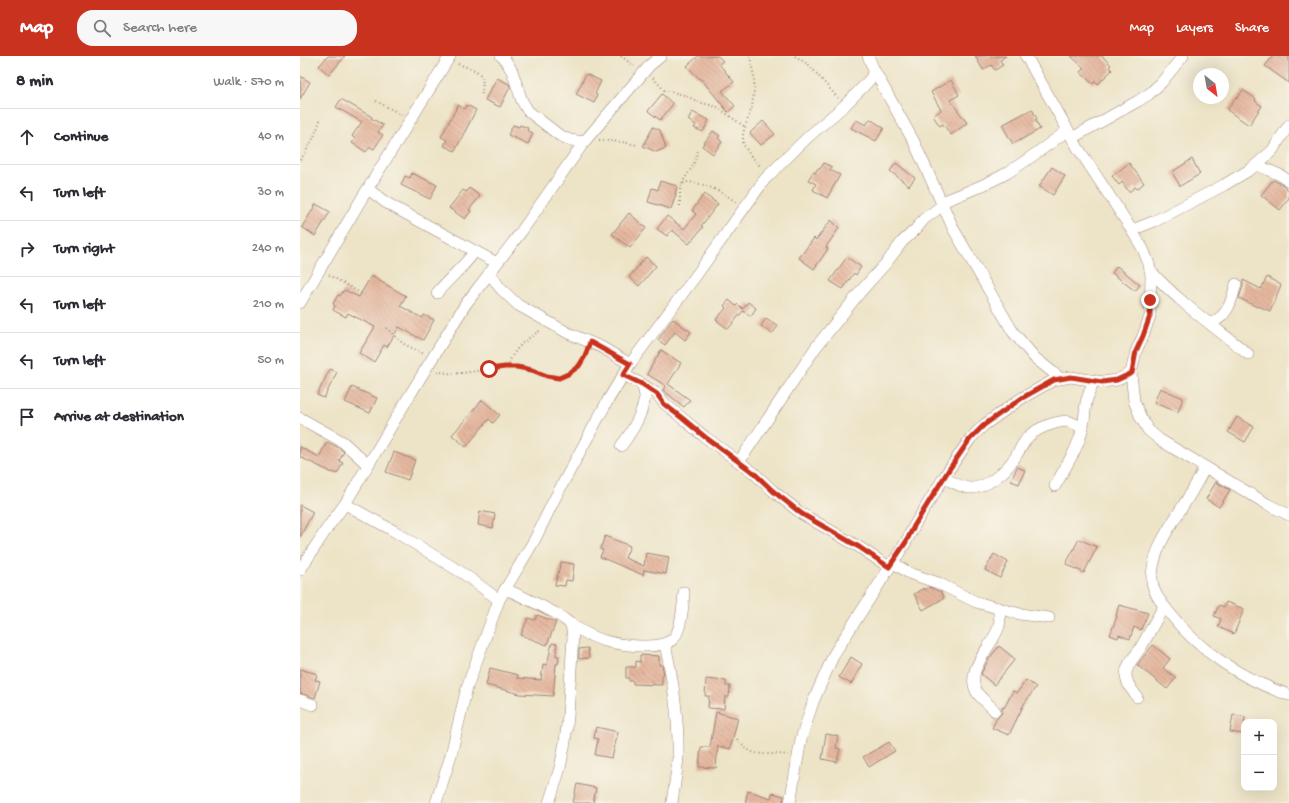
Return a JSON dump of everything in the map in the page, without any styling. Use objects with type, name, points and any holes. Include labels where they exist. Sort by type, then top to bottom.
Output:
[{"type":"street","points":[[501,56],[504,58],[512,71],[522,101],[528,111],[559,135],[570,140],[586,140]]},
{"type":"street","points":[[300,570],[345,504],[465,304],[521,232],[546,194],[586,140],[646,70],[661,56]]},
{"type":"street","points":[[868,56],[874,70],[914,142],[954,230],[1013,332],[1035,358],[1060,378]]},
{"type":"street","points":[[1026,56],[1070,134],[1132,230],[1143,249],[1150,270],[1150,316],[1136,351],[1132,373],[1134,401],[1141,418],[1148,430],[1160,440],[1267,504],[1289,515]]},
{"type":"street","points":[[739,462],[816,347],[902,242],[924,219],[942,203],[1006,173],[1070,134],[1138,101],[1149,94],[1161,83],[1183,56]]},
{"type":"street","points":[[300,303],[449,58]]},
{"type":"street","points":[[436,803],[451,755],[467,687],[499,600],[535,539],[587,438],[623,375],[769,175],[844,106],[871,78],[874,70]]},
{"type":"street","points":[[1132,230],[1155,221],[1206,195],[1257,165],[1272,152],[1289,125]]},
{"type":"street","points":[[1257,165],[1280,175],[1289,181]]},
{"type":"street","points":[[368,189],[385,202],[497,263]]},
{"type":"street","points":[[437,293],[443,285],[463,267],[475,251]]},
{"type":"street","points":[[1150,270],[1159,280],[1210,324],[1248,354]]},
{"type":"street","points":[[489,273],[507,296],[518,305],[550,324],[590,342],[630,364]]},
{"type":"street","points":[[1210,324],[1218,321],[1230,306],[1236,284]]},
{"type":"street","points":[[790,803],[801,739],[813,702],[834,654],[970,439],[984,425],[1022,398],[1054,380],[1071,377],[1093,382],[1102,382],[1117,380],[1132,373]]},
{"type":"street","points":[[623,375],[642,384],[657,394],[664,404],[705,437],[754,473],[773,491],[802,514],[890,565],[938,583],[976,602],[1020,614],[1049,618]]},
{"type":"street","points":[[1055,486],[1080,438],[1083,428],[1086,402],[1093,382]]},
{"type":"street","points":[[621,446],[634,425],[641,408],[645,395],[642,384]]},
{"type":"street","points":[[300,418],[343,442],[368,465]]},
{"type":"street","points":[[944,478],[955,484],[970,488],[987,483],[1003,473],[1029,436],[1038,430],[1053,424],[1067,421],[1083,428]]},
{"type":"street","points":[[1205,467],[1192,492],[1162,540],[1152,577],[1154,592],[1179,626],[1192,639],[1233,669],[1272,690],[1289,695]]},
{"type":"street","points":[[345,504],[394,531],[464,574],[499,600]]},
{"type":"street","points":[[505,589],[556,614],[588,634],[604,641],[647,646],[664,644],[674,638],[682,612],[684,592]]},
{"type":"street","points":[[1137,697],[1126,679],[1126,673],[1156,617],[1164,607]]},
{"type":"street","points":[[995,711],[976,692],[974,678],[977,664],[999,626],[1000,617],[998,608]]},
{"type":"street","points":[[549,803],[560,768],[568,716],[573,637],[571,624]]},
{"type":"street","points":[[664,644],[670,670],[676,715],[678,758],[672,803]]},
{"type":"street","points":[[300,700],[313,705]]},
{"type":"path","points":[[621,56],[632,65],[646,70],[656,84],[664,90],[684,95],[717,108],[745,127]]},
{"type":"path","points":[[750,56],[754,76],[754,91],[752,107],[743,133],[743,144],[769,175]]},
{"type":"path","points":[[795,56],[809,65],[844,106]]},
{"type":"path","points":[[449,58],[476,70],[483,79],[481,97]]},
{"type":"path","points":[[376,101],[410,120]]},
{"type":"path","points":[[300,160],[316,133],[320,120]]},
{"type":"path","points":[[586,140],[622,142],[637,145]]},
{"type":"path","points":[[680,206],[680,187],[685,176],[694,166],[697,151]]},
{"type":"path","points":[[680,187],[685,182],[693,182],[731,198],[744,208]]},
{"type":"path","points":[[319,270],[364,295]]},
{"type":"path","points":[[508,367],[516,349],[550,324]]},
{"type":"path","points":[[386,328],[404,344],[417,351],[430,361],[432,369],[453,374],[517,367],[559,378],[568,374],[579,366],[585,356],[590,342]]},
{"type":"path","points":[[737,739],[747,750],[758,754],[775,753],[798,756]]},
{"type":"building","points":[[328,56],[345,56],[329,75],[319,66]]},
{"type":"building","points":[[698,56],[718,56],[723,61],[719,64],[734,82],[722,91],[735,106],[728,112],[702,80],[687,66]]},
{"type":"building","points":[[975,56],[1006,56],[1000,60],[1003,65],[995,70],[991,65],[983,70]]},
{"type":"building","points":[[1071,56],[1102,56],[1111,65],[1109,67],[1112,70],[1098,84],[1095,81],[1093,84],[1080,72],[1084,68]]},
{"type":"building","points":[[1273,56],[1289,56],[1289,83],[1265,66]]},
{"type":"building","points":[[586,74],[601,81],[595,94],[597,95],[594,103],[576,94]]},
{"type":"building","points":[[300,76],[310,82],[300,99]]},
{"type":"building","points":[[497,78],[509,84],[510,87],[500,107],[485,100]]},
{"type":"building","points":[[951,80],[959,95],[950,100],[967,123],[951,135],[943,124],[940,126],[933,116],[941,110],[931,92]]},
{"type":"building","points":[[1243,90],[1256,99],[1255,101],[1262,106],[1249,125],[1227,110]]},
{"type":"building","points":[[662,94],[673,104],[660,120],[648,111]]},
{"type":"building","points":[[341,99],[383,125],[378,132],[383,135],[374,149],[370,147],[366,152],[352,143],[355,139],[352,136],[362,122],[336,107]]},
{"type":"building","points":[[458,105],[465,109],[467,105],[476,110],[455,151],[444,146],[447,140],[441,137]]},
{"type":"building","points":[[1032,109],[1037,119],[1035,120],[1040,129],[1013,144],[1002,125]]},
{"type":"building","points":[[692,112],[709,120],[703,132],[694,128],[696,125],[688,120]]},
{"type":"building","points":[[870,119],[884,128],[876,141],[851,128],[856,120],[866,125]]},
{"type":"building","points":[[763,121],[775,134],[761,145],[750,133]]},
{"type":"building","points":[[513,125],[519,127],[520,125],[528,128],[527,130],[533,133],[528,144],[508,135]]},
{"type":"building","points":[[653,127],[660,130],[666,148],[656,152],[643,146]]},
{"type":"building","points":[[713,131],[720,136],[718,138],[722,142],[713,154],[702,146]]},
{"type":"building","points":[[1192,159],[1200,174],[1180,186],[1172,172]]},
{"type":"building","points":[[824,163],[832,167],[830,170],[840,175],[827,198],[813,190],[816,184],[808,180],[813,172],[815,173],[818,168],[820,169]]},
{"type":"building","points":[[896,163],[915,178],[909,186],[890,171]]},
{"type":"building","points":[[1129,163],[1144,183],[1137,189],[1135,187],[1129,192],[1122,182],[1119,185],[1112,176]]},
{"type":"building","points":[[1052,167],[1065,176],[1053,195],[1039,186]]},
{"type":"building","points":[[412,173],[437,185],[430,199],[401,185],[405,176],[410,178]]},
{"type":"building","points":[[1273,180],[1283,185],[1289,191],[1289,198],[1280,210],[1261,195]]},
{"type":"building","points":[[660,181],[677,186],[671,209],[648,202],[652,188],[658,190]]},
{"type":"building","points":[[469,188],[480,196],[469,210],[471,211],[465,219],[449,208],[463,190],[467,192]]},
{"type":"building","points":[[704,194],[718,204],[701,226],[703,227],[689,244],[672,230],[667,236],[657,229],[667,216],[684,229],[696,214],[692,211]]},
{"type":"building","points":[[316,204],[330,212],[315,236],[302,227]]},
{"type":"building","points":[[629,213],[646,228],[630,248],[612,234]]},
{"type":"building","points":[[831,220],[839,228],[826,247],[828,249],[814,269],[799,258],[814,238],[816,240]]},
{"type":"building","points":[[646,257],[656,266],[639,286],[629,277]]},
{"type":"building","points":[[847,257],[861,267],[856,275],[854,273],[843,289],[830,281]]},
{"type":"building","points":[[1117,266],[1140,285],[1135,291],[1112,273]]},
{"type":"building","points":[[371,276],[406,296],[400,306],[422,318],[424,315],[434,320],[423,340],[399,327],[387,347],[384,345],[374,362],[359,353],[375,327],[348,313],[346,317],[333,310],[335,306],[333,304],[338,295],[340,296],[344,290],[359,297]]},
{"type":"building","points":[[1267,277],[1281,285],[1270,311],[1258,306],[1257,307],[1239,298],[1243,286],[1243,280],[1261,289]]},
{"type":"building","points":[[729,300],[736,306],[738,304],[743,309],[748,302],[756,308],[751,316],[743,311],[728,329],[716,320],[726,308],[724,306]]},
{"type":"building","points":[[766,318],[778,326],[772,334],[761,326]]},
{"type":"building","points":[[673,319],[691,332],[685,340],[675,332],[665,345],[658,340]]},
{"type":"building","points":[[661,350],[681,363],[668,384],[690,400],[684,407],[663,390],[666,386],[647,374]]},
{"type":"building","points":[[330,369],[337,372],[324,398],[317,395]]},
{"type":"building","points":[[352,387],[377,398],[370,413],[345,402]]},
{"type":"building","points":[[1160,388],[1183,398],[1178,412],[1154,403]]},
{"type":"building","points":[[482,400],[500,415],[493,423],[489,419],[466,447],[452,435]]},
{"type":"building","points":[[1237,417],[1254,427],[1245,442],[1228,432]]},
{"type":"building","points":[[327,442],[344,452],[339,461],[343,463],[337,474],[300,457],[300,447],[319,457]]},
{"type":"building","points":[[394,452],[415,460],[408,480],[386,472]]},
{"type":"building","points":[[1017,467],[1025,470],[1019,484],[1011,481]]},
{"type":"building","points":[[1216,482],[1230,490],[1219,507],[1206,499]]},
{"type":"building","points":[[300,505],[313,512],[300,537]]},
{"type":"building","points":[[480,511],[495,514],[493,528],[478,525]]},
{"type":"building","points":[[605,536],[630,546],[625,558],[644,566],[646,553],[669,557],[666,574],[644,570],[643,575],[600,557],[603,550],[600,549]]},
{"type":"building","points":[[1079,539],[1097,547],[1084,573],[1066,564]]},
{"type":"building","points":[[994,554],[1008,562],[1000,578],[985,570]]},
{"type":"building","points":[[561,562],[574,564],[572,581],[566,580],[565,586],[555,585]]},
{"type":"building","points":[[929,587],[941,592],[944,598],[923,610],[914,594],[924,588],[925,590]]},
{"type":"building","points":[[1226,602],[1244,609],[1234,634],[1218,627],[1221,619],[1214,616],[1219,605],[1224,607]]},
{"type":"building","points":[[1119,605],[1148,613],[1141,630],[1134,627],[1130,639],[1119,635],[1118,638],[1110,635],[1117,616]]},
{"type":"building","points":[[537,615],[556,622],[547,645],[521,635],[528,618],[535,620]]},
{"type":"building","points":[[552,643],[557,644],[556,656],[559,656],[558,664],[556,664],[553,696],[520,694],[486,685],[490,668],[518,675],[517,678],[541,680],[543,664],[547,665]]},
{"type":"building","points":[[1153,645],[1170,659],[1163,668],[1176,678],[1167,689],[1137,665]]},
{"type":"building","points":[[999,646],[1015,659],[994,685],[981,674],[988,660]]},
{"type":"building","points":[[588,648],[589,658],[579,659],[579,649]]},
{"type":"building","points":[[640,655],[659,656],[659,665],[662,665],[664,675],[662,675],[662,685],[633,684],[633,681],[629,681],[629,678],[626,678],[626,667],[636,667],[636,661],[640,662]]},
{"type":"building","points":[[851,657],[862,664],[851,684],[839,677]]},
{"type":"building","points":[[300,669],[317,674],[315,680],[320,681],[315,698],[300,693]]},
{"type":"building","points":[[706,679],[726,681],[726,686],[730,686],[729,697],[725,697],[724,709],[708,708],[709,696],[705,696]]},
{"type":"building","points":[[1026,680],[1036,687],[1024,704],[1009,735],[992,728],[997,718],[1002,713],[1002,707],[1004,708],[1013,691],[1017,693]]},
{"type":"building","points":[[716,712],[738,718],[730,749],[718,746],[716,768],[699,767],[701,747],[710,747]]},
{"type":"building","points":[[1233,715],[1245,717],[1245,719],[1241,719],[1241,734],[1230,732]]},
{"type":"building","points":[[596,727],[618,732],[612,758],[595,755],[598,739],[594,738]]},
{"type":"building","points":[[826,734],[838,736],[836,748],[840,749],[837,762],[822,759]]},
{"type":"building","points":[[889,742],[895,751],[869,767],[863,757]]},
{"type":"building","points":[[577,784],[596,788],[593,803],[573,803]]},
{"type":"building","points":[[748,791],[771,798],[772,793],[784,796],[783,803],[745,803]]},
{"type":"route","points":[[489,369],[517,367],[559,378],[568,374],[579,366],[585,356],[590,342],[601,347],[630,364],[623,375],[642,384],[657,394],[664,404],[705,437],[754,473],[773,491],[802,514],[859,547],[889,567],[906,542],[914,526],[948,471],[970,439],[984,425],[1022,398],[1054,380],[1071,377],[1093,382],[1102,382],[1117,380],[1132,373],[1136,351],[1150,316],[1150,300]]}]
